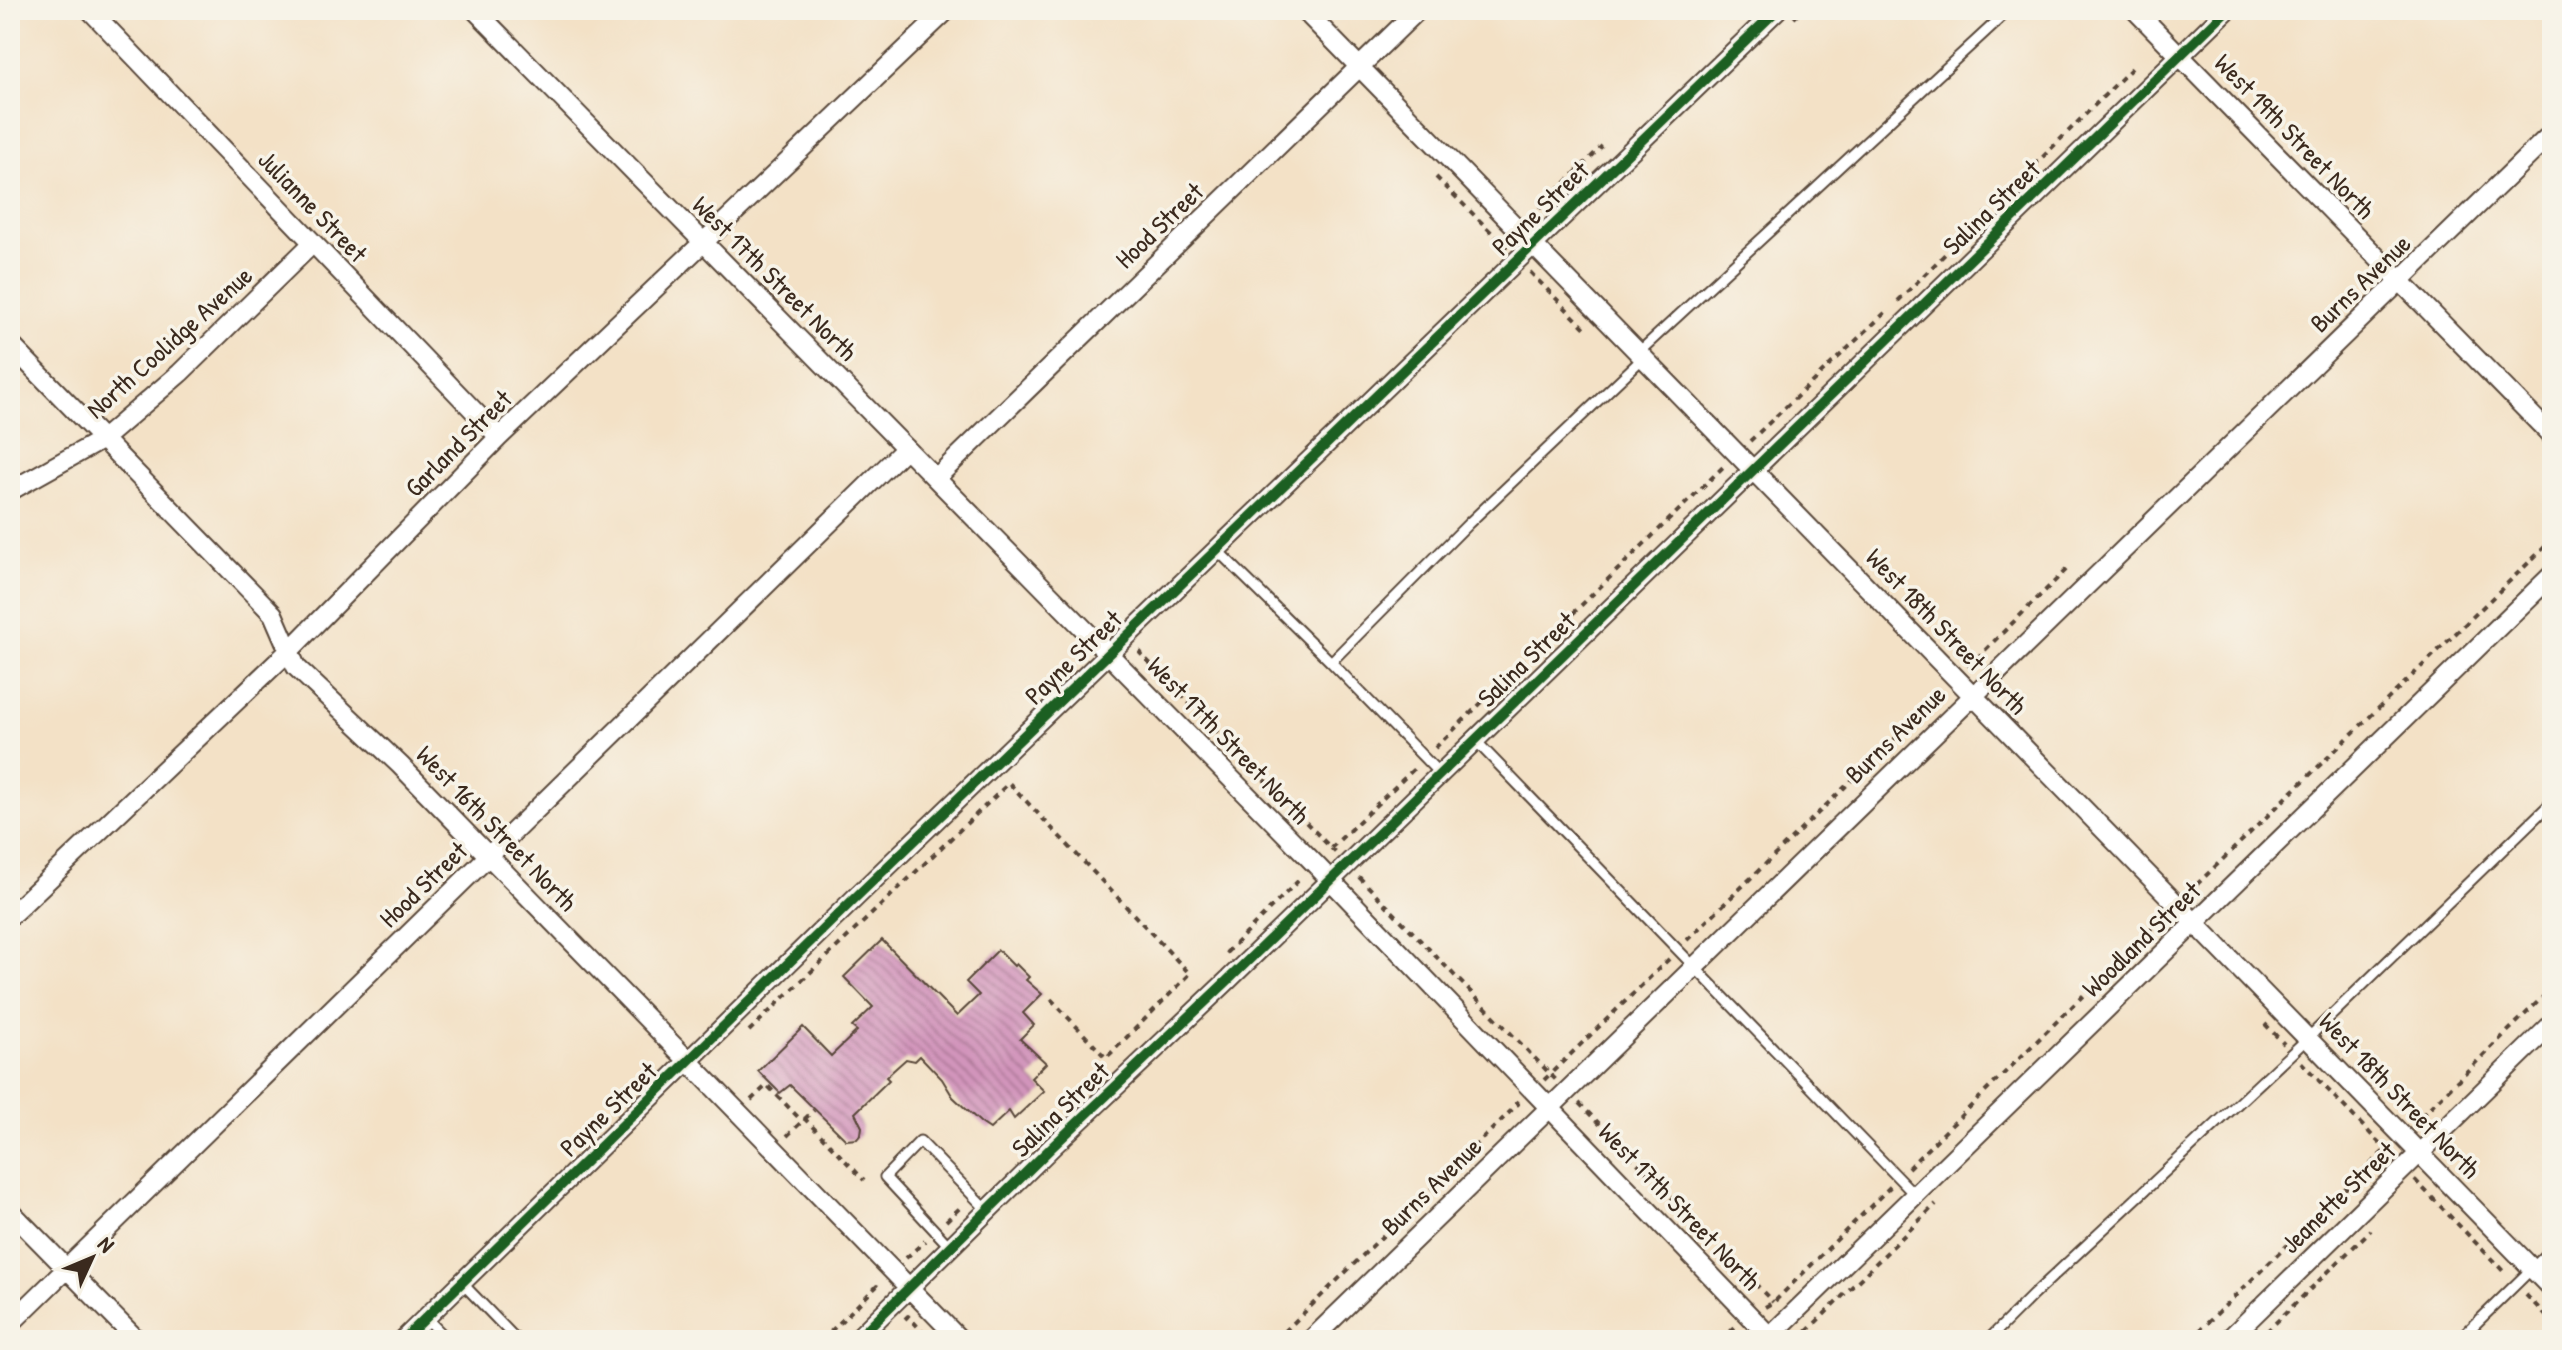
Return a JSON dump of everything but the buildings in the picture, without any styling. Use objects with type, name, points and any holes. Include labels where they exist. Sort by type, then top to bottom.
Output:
[{"type":"street","name":"Julianne Street","points":[[90,10],[499,437]]},
{"type":"street","name":"Garland Street","points":[[10,916],[289,651],[499,437],[947,10]]},
{"type":"street","name":"West 18th Street North","points":[[1304,10],[2552,1289]]},
{"type":"street","name":"Hood Street","points":[[936,478],[1418,10]]},
{"type":"street","name":"Payne Street","points":[[403,1340],[1777,10]]},
{"type":"street","name":"West 19th Street North","points":[[2135,10],[2552,436]]},
{"type":"street","name":"Salina Street","points":[[856,1340],[2227,10]]},
{"type":"street","name":"West 17th Street North","points":[[482,12],[704,243],[1315,864],[1769,1339]]},
{"type":"street","name":"Burns Avenue","points":[[1311,1340],[2552,133]]},
{"type":"street","name":"North Coolidge Avenue","points":[[10,491],[103,439],[180,373],[313,243]]},
{"type":"street","name":"West 16th Street North","points":[[10,344],[273,614],[296,667],[400,765],[960,1340]]},
{"type":"street","name":"Hood Street","points":[[10,1324],[906,448]]},
{"type":"street","name":"Woodland Street","points":[[1769,1339],[2552,575]]},
{"type":"street","name":"Jeanette Street","points":[[2228,1340],[2552,1024]]},
{"type":"street","points":[[10,1211],[137,1340]]},
{"type":"lane","points":[[1331,662],[1641,355],[2009,10]]},
{"type":"lane","points":[[1217,550],[1440,774]]},
{"type":"lane","points":[[1475,740],[1915,1195]]},
{"type":"lane","points":[[1988,1340],[2552,802]]},
{"type":"lane","points":[[951,1248],[885,1177],[920,1141],[988,1211]]},
{"type":"lane","points":[[2459,1340],[2552,1249]]},
{"type":"lane","points":[[462,1283],[517,1340]]},
{"type":"lane","points":[[426,1318],[448,1340]]},
{"type":"path","points":[[1226,953],[1738,453],[1893,306],[2136,64]]},
{"type":"path","points":[[1722,1340],[1750,1316],[1774,1302],[2552,540]]},
{"type":"path","points":[[1276,1340],[2069,567]]},
{"type":"path","points":[[749,1031],[1009,783],[1190,974],[1106,1058],[1049,997]]},
{"type":"path","points":[[1300,878],[1316,894]]},
{"type":"path","points":[[2190,1340],[2552,988]]},
{"type":"path","points":[[747,1104],[767,1085],[864,1180]]},
{"type":"path","points":[[1507,1093],[1518,1104]]},
{"type":"path","points":[[782,1141],[814,1110]]},
{"type":"path","points":[[2418,1183],[2434,1168]]},
{"type":"path","points":[[906,1258],[973,1195]]},
{"type":"path","points":[[2258,1340],[2373,1228]]},
{"type":"path","points":[[900,1324],[908,1316],[930,1340]]},
{"type":"cycle path","points":[[403,1340],[856,897],[1777,10]]},
{"type":"cycle path","points":[[856,1340],[2227,10]]}]
